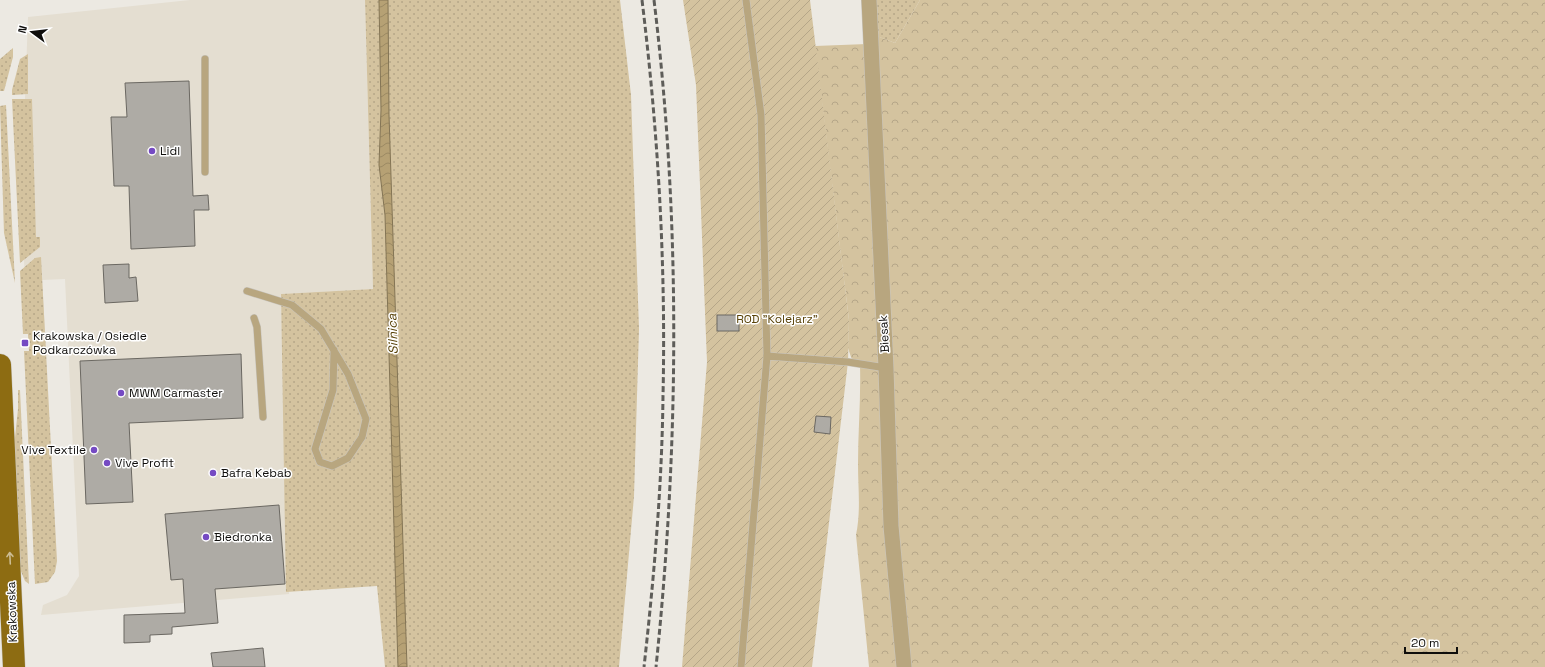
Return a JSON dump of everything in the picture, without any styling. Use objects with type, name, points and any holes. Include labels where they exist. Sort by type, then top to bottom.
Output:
[{"type":"main road","name":"Krakowska","points":[[0,365],[14,667]]},
{"type":"street","name":"Biesak","points":[[869,0],[886,368],[891,526],[904,667]]},
{"type":"lane","points":[[741,667],[767,356],[761,115],[746,0]]},
{"type":"lane","points":[[205,59],[205,172]]},
{"type":"lane","points":[[247,291],[292,305],[321,329],[334,350],[348,374],[366,419],[362,437],[348,458],[332,466],[320,462],[315,449],[333,390],[334,350]]},
{"type":"lane","points":[[254,318],[257,333],[263,417]]},
{"type":"lane","points":[[767,356],[848,362],[886,368]]},
{"type":"shaded area","points":[[190,0],[365,0],[373,289],[281,294],[289,594],[41,615],[43,605],[67,595],[79,576],[65,279],[42,280],[46,349],[29,351],[21,206],[28,17]]},
{"type":"green space","points":[[365,0],[620,0],[631,95],[639,329],[634,496],[619,667],[385,667],[377,586],[286,592],[281,294],[373,289]]},
{"type":"green space","name":"ROD \"Kolejarz\"","points":[[683,0],[810,0],[849,320],[848,362],[812,667],[682,667],[707,362],[696,85]]},
{"type":"green space","points":[[873,0],[920,0],[895,43],[874,35]]},
{"type":"green space","points":[[920,0],[1545,0],[1545,667],[869,667],[856,535],[859,508],[858,464],[860,365],[853,363],[848,348],[849,320],[815,46],[867,44],[867,32],[895,43]]},
{"type":"green space","points":[[13,48],[13,57],[4,91],[0,91],[0,59]]},
{"type":"green space","points":[[28,54],[28,94],[12,95],[20,59]]},
{"type":"green space","points":[[12,99],[32,99],[36,237],[40,237],[40,247],[20,263]]},
{"type":"green space","points":[[6,105],[15,283],[4,233],[0,106]]},
{"type":"green space","points":[[41,257],[57,561],[55,572],[48,582],[35,584],[24,351],[29,351],[28,334],[23,334],[20,271],[35,258]]},
{"type":"green space","points":[[18,390],[20,390],[29,584],[25,581],[20,569],[14,447],[18,409]]},
{"type":"water","name":"Silnica","points":[[379,0],[388,0],[389,115],[407,667],[398,667],[385,215],[379,165],[381,110]]},
{"type":"building","name":"Lidl","points":[[189,81],[193,196],[208,195],[209,210],[194,210],[195,246],[131,249],[129,186],[114,186],[111,117],[127,117],[125,83]]},
{"type":"building","points":[[129,264],[129,278],[136,277],[138,301],[105,303],[103,265]]},
{"type":"building","points":[[717,315],[739,315],[739,331],[717,331]]},
{"type":"building","points":[[241,354],[243,418],[129,423],[133,502],[86,504],[80,361]]},
{"type":"building","points":[[816,416],[831,417],[830,434],[814,432]]},
{"type":"building","points":[[279,505],[285,584],[215,589],[218,623],[172,627],[172,634],[150,635],[150,642],[124,643],[124,615],[185,613],[183,579],[171,580],[165,514]]},
{"type":"building","points":[[263,648],[265,667],[213,667],[211,653]]},
{"type":"railway","points":[[642,0],[648,49],[660,198],[664,346],[659,498],[644,667]]},
{"type":"railway","points":[[654,0],[663,83],[669,167],[673,250],[674,334],[673,417],[669,500],[664,584],[656,667]]},
{"type":"place","name":"Lidl","points":[[152,151]]},
{"type":"place","name":"Krakowska / Osiedle Podkarczówka","points":[[25,343]]},
{"type":"place","name":"MWM Carmaster","points":[[121,393]]},
{"type":"place","name":"Vive Textile","points":[[94,450]]},
{"type":"place","name":"Vive Profit","points":[[107,463]]},
{"type":"place","name":"Bafra Kebab","points":[[213,473]]},
{"type":"place","name":"Biedronka","points":[[206,537]]}]
